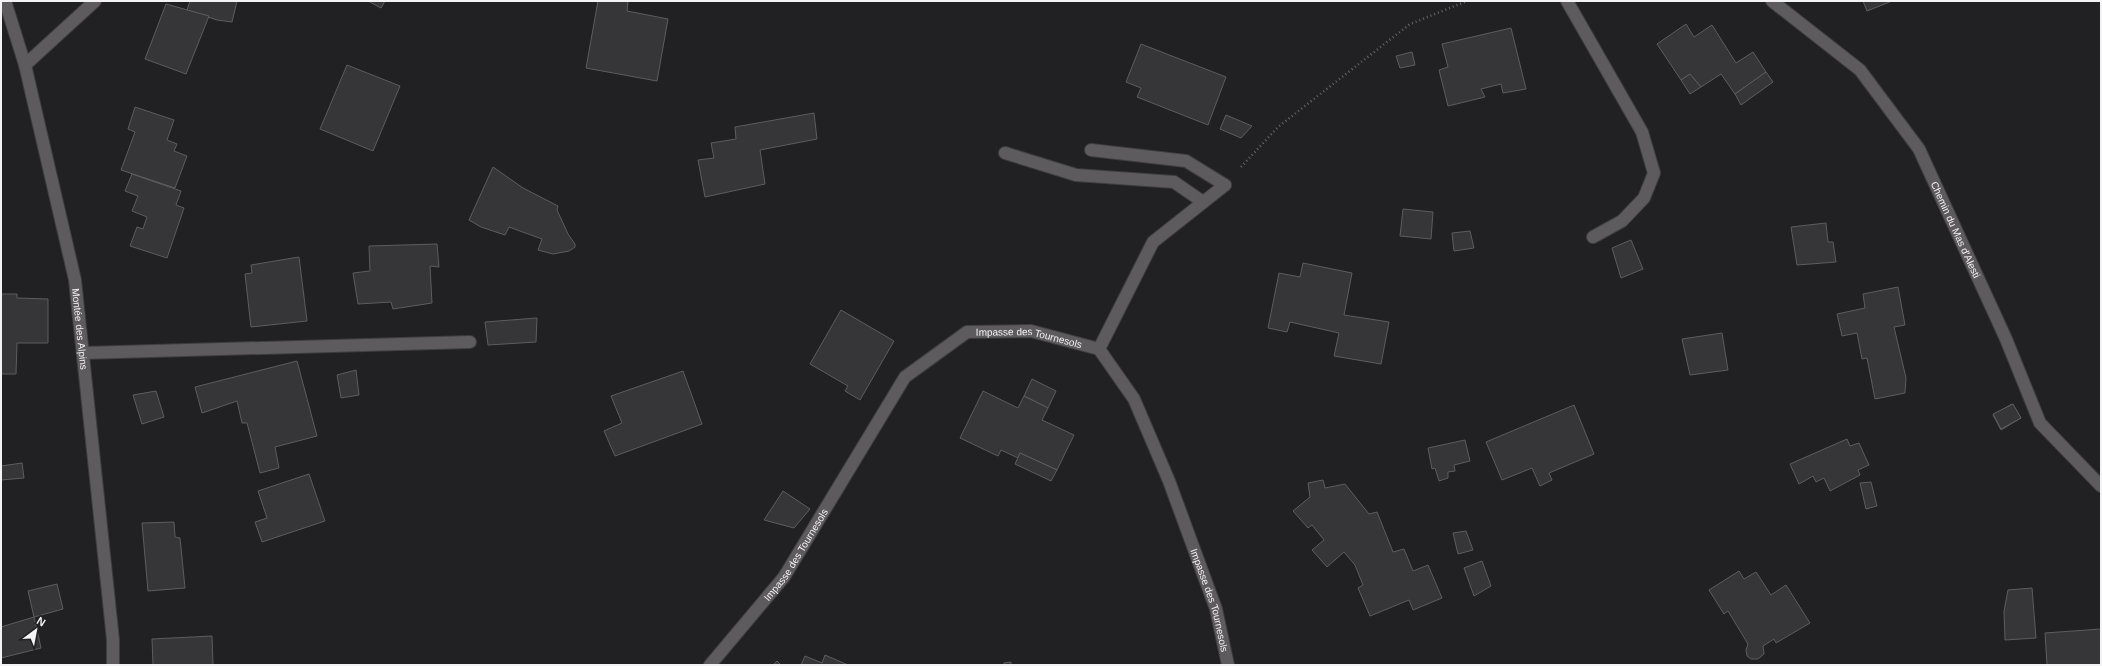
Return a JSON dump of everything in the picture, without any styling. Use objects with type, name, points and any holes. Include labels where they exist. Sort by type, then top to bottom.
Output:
[{"type":"street","name":"Montée des Alpins","points":[[5,1],[25,66],[75,280],[113,640],[113,665]]},
{"type":"street","points":[[25,66],[94,1]]},
{"type":"street","points":[[1568,1],[1642,132],[1654,173],[1644,198],[1622,221],[1593,237]]},
{"type":"street","name":"Chemin du Mas d'Alesti","points":[[1772,1],[1860,70],[1919,149],[2006,339],[2040,423],[2101,486]]},
{"type":"street","points":[[1091,150],[1186,161],[1225,185],[1153,242],[1098,349]]},
{"type":"street","points":[[1005,153],[1076,175],[1174,182],[1203,202]]},
{"type":"street","name":"Impasse des Tournesols","points":[[710,665],[784,577],[905,378],[967,332],[1031,331],[1098,349],[1134,399],[1169,480],[1216,609],[1228,665]]},
{"type":"street","points":[[83,353],[470,342]]},
{"type":"path","points":[[1225,185],[1278,127],[1410,24],[1467,1]]},
{"type":"building","points":[[190,1],[237,1],[232,22],[217,20],[187,10]]},
{"type":"building","points":[[368,1],[385,1],[381,8]]},
{"type":"building","points":[[598,1],[628,1],[627,11],[668,19],[657,81],[586,68]]},
{"type":"building","points":[[1863,1],[1892,1],[1867,11]]},
{"type":"building","points":[[166,4],[209,16],[186,74],[145,59]]},
{"type":"building","points":[[1686,24],[1694,37],[1712,25],[1736,63],[1753,52],[1766,72],[1735,94],[1721,74],[1701,87],[1690,74],[1681,80],[1657,44]]},
{"type":"building","points":[[1511,28],[1526,89],[1503,93],[1501,84],[1481,89],[1485,97],[1448,106],[1439,70],[1448,67],[1442,44]]},
{"type":"building","points":[[1141,44],[1226,77],[1208,125],[1137,97],[1141,88],[1126,82]]},
{"type":"building","points":[[1412,52],[1415,65],[1400,68],[1396,56]]},
{"type":"building","points":[[347,65],[400,86],[373,151],[320,129]]},
{"type":"building","points":[[1766,72],[1773,82],[1741,105],[1735,94]]},
{"type":"building","points":[[1690,74],[1701,87],[1690,94],[1681,80]]},
{"type":"building","points":[[135,107],[174,120],[167,140],[177,144],[174,151],[187,156],[175,188],[121,170],[135,132],[128,129]]},
{"type":"building","points":[[814,113],[817,139],[760,150],[765,184],[705,197],[698,160],[714,158],[711,143],[736,139],[735,127]]},
{"type":"building","points":[[1226,115],[1252,126],[1241,138],[1220,129]]},
{"type":"building","points":[[493,167],[523,188],[558,206],[557,210],[568,234],[575,244],[575,247],[569,251],[553,254],[538,250],[542,239],[509,227],[505,235],[481,227],[469,220]]},
{"type":"building","points":[[132,174],[181,191],[176,205],[184,208],[167,258],[130,246],[137,227],[143,229],[147,217],[132,211],[138,196],[125,191]]},
{"type":"building","points":[[1403,209],[1433,212],[1431,239],[1400,236]]},
{"type":"building","points":[[1826,223],[1828,242],[1833,242],[1836,262],[1797,265],[1791,227]]},
{"type":"building","points":[[1470,231],[1474,248],[1454,251],[1452,233]]},
{"type":"building","points":[[1631,240],[1643,269],[1621,278],[1612,248]]},
{"type":"building","points":[[437,244],[439,267],[430,266],[432,303],[393,309],[391,302],[358,304],[353,273],[370,271],[369,246]]},
{"type":"building","points":[[299,257],[307,321],[251,327],[245,274],[252,273],[251,265]]},
{"type":"building","points":[[1303,263],[1352,273],[1344,315],[1389,322],[1381,364],[1334,356],[1339,333],[1290,322],[1287,332],[1268,328],[1279,273],[1300,277]]},
{"type":"building","points":[[1898,287],[1905,325],[1894,327],[1906,378],[1905,393],[1875,399],[1867,358],[1862,359],[1857,333],[1842,336],[1837,314],[1865,308],[1863,294]]},
{"type":"building","points":[[1,294],[17,294],[17,298],[48,299],[48,343],[17,343],[16,374],[1,374]]},
{"type":"building","points":[[841,310],[894,341],[860,400],[845,391],[848,386],[810,364]]},
{"type":"building","points":[[537,318],[536,342],[488,345],[485,322]]},
{"type":"building","points":[[1722,333],[1728,370],[1690,375],[1682,339]]},
{"type":"building","points":[[297,361],[317,436],[275,447],[279,468],[260,473],[247,423],[242,423],[237,401],[202,413],[195,387]]},
{"type":"building","points":[[356,370],[359,395],[341,398],[337,375]]},
{"type":"building","points":[[683,371],[702,424],[615,456],[604,431],[622,423],[611,396]]},
{"type":"building","points":[[1032,379],[1056,391],[1048,408],[1024,396]]},
{"type":"building","points":[[156,391],[164,417],[142,424],[133,395]]},
{"type":"building","points":[[983,391],[1018,408],[1024,396],[1048,408],[1042,420],[1074,435],[1057,470],[1020,453],[1018,458],[1001,450],[998,456],[960,438]]},
{"type":"building","points":[[2012,404],[2021,418],[2001,430],[1993,415]]},
{"type":"building","points":[[2013,404],[2021,418],[2001,429],[1993,414]]},
{"type":"building","points":[[1574,405],[1594,454],[1549,473],[1552,480],[1540,486],[1532,468],[1502,480],[1486,442]]},
{"type":"building","points":[[1847,439],[1850,446],[1859,443],[1869,465],[1858,470],[1860,475],[1830,491],[1824,478],[1816,482],[1813,476],[1799,484],[1790,464]]},
{"type":"building","points":[[1465,440],[1470,461],[1454,465],[1455,471],[1448,472],[1448,478],[1439,481],[1435,468],[1432,469],[1428,448]]},
{"type":"building","points":[[1020,453],[1057,470],[1051,481],[1015,464]]},
{"type":"building","points":[[22,463],[24,478],[1,480],[1,466]]},
{"type":"building","points":[[309,474],[325,521],[262,542],[255,522],[267,518],[258,491]]},
{"type":"building","points":[[1323,480],[1325,488],[1345,484],[1369,514],[1377,512],[1393,552],[1404,549],[1413,571],[1428,565],[1442,598],[1413,610],[1409,600],[1370,616],[1358,588],[1363,585],[1355,565],[1344,552],[1327,567],[1312,550],[1324,540],[1312,525],[1308,528],[1293,511],[1310,497],[1308,483]]},
{"type":"building","points":[[1871,482],[1877,506],[1866,509],[1860,483]]},
{"type":"building","points":[[783,491],[810,509],[794,528],[764,520]]},
{"type":"building","points":[[174,522],[175,537],[180,538],[185,588],[148,591],[142,523]]},
{"type":"building","points":[[1466,531],[1473,550],[1458,554],[1453,533]]},
{"type":"building","points":[[1482,561],[1491,586],[1474,596],[1464,568]]},
{"type":"building","points":[[1739,571],[1744,579],[1756,572],[1771,595],[1786,585],[1810,623],[1776,643],[1774,639],[1763,646],[1764,654],[1758,659],[1751,659],[1747,656],[1746,650],[1748,644],[1728,611],[1724,614],[1709,590]]},
{"type":"building","points":[[57,584],[63,609],[34,617],[28,591]]},
{"type":"building","points":[[2032,588],[2036,638],[2005,640],[2004,611],[2008,590]]},
{"type":"building","points":[[34,617],[41,648],[1,658],[1,627]]},
{"type":"building","points":[[2101,629],[2101,665],[2047,665],[2045,633]]},
{"type":"building","points":[[212,636],[213,665],[153,665],[152,639]]},
{"type":"building","points":[[825,655],[848,665],[801,665],[805,656],[822,663]]},
{"type":"building","points":[[777,661],[781,665],[773,665]]},
{"type":"building","points":[[1011,662],[1011,665],[1004,665],[1004,663]]}]
